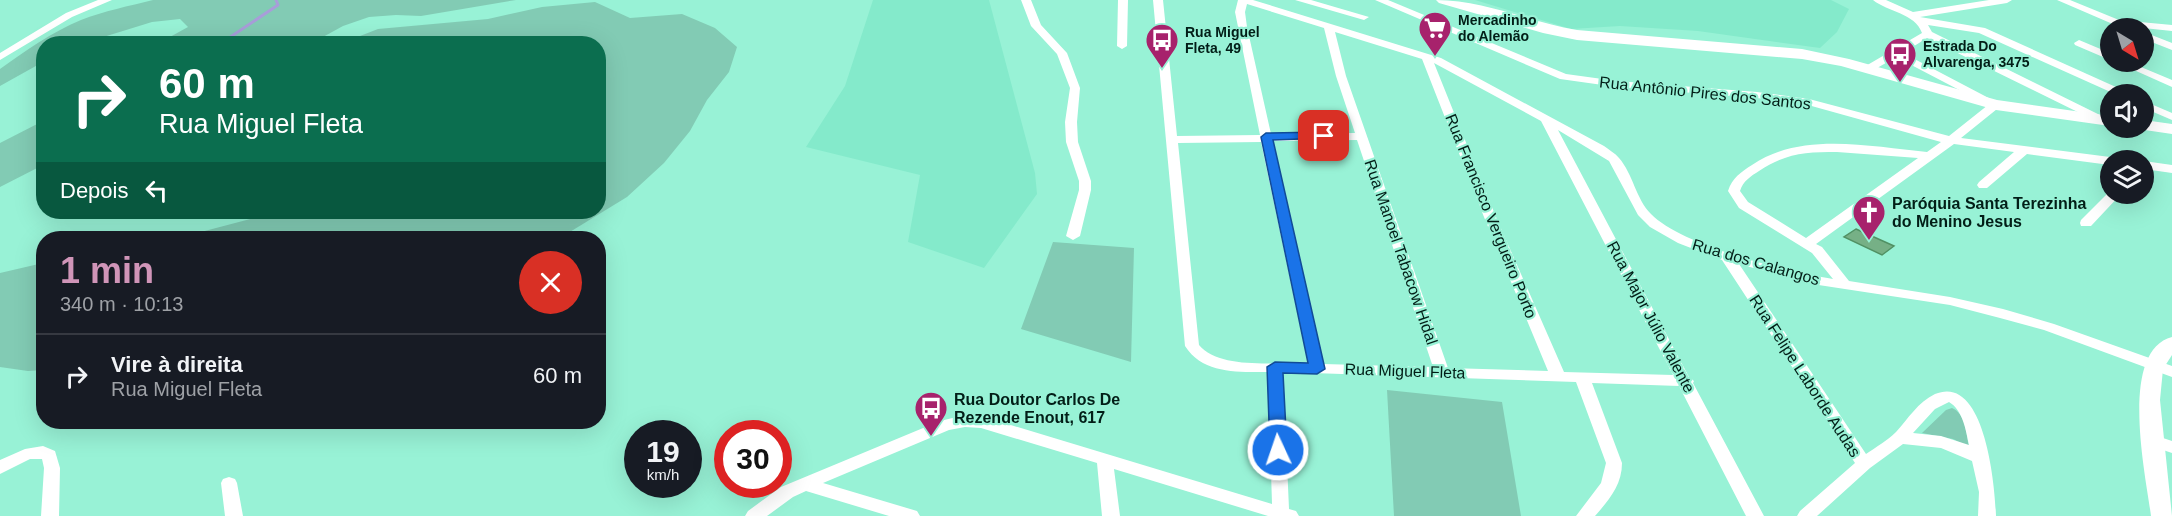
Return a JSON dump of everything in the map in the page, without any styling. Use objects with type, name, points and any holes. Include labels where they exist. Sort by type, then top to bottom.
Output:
[{"type":"main road","points":[[1444,0],[1562,32],[1802,54],[1868,69],[1996,105],[2100,120]]},
{"type":"main road","points":[[1464,0],[1557,28],[1667,43]]},
{"type":"main road","points":[[2154,126],[2172,129]]},
{"type":"main road","points":[[2163,516],[2163,444],[2150,385],[2163,370],[2172,343]]},
{"type":"street","points":[[0,57],[69,15],[97,2],[107,0]]},
{"type":"street","points":[[1026,0],[1036,26],[1062,53],[1075,88],[1071,122],[1072,142],[1085,181],[1085,190],[1073,236]]},
{"type":"street","points":[[1122,46],[1123,0]]},
{"type":"street","name":"Rua Miguel Fleta","points":[[1158,0],[1192,346],[1200,357],[1215,363],[1275,367],[1686,381]]},
{"type":"street","points":[[1244,0],[1240,17],[1317,369]]},
{"type":"street","name":"Rua dos Calangos","points":[[1244,0],[1426,56],[1450,66],[1614,159],[1644,215],[1683,240],[1727,257],[1812,280],[1950,301],[2003,314],[2049,327],[2163,370]]},
{"type":"street","points":[[1300,0],[1364,17]]},
{"type":"street","name":"Rua Antônio Pires dos Santos","points":[[1380,0],[1564,77],[1809,102],[1953,141],[2100,160]]},
{"type":"street","points":[[1878,0],[1913,18],[1926,28],[1927,34]]},
{"type":"street","points":[[1913,18],[2007,0]]},
{"type":"street","points":[[2062,0],[2105,18]]},
{"type":"street","points":[[1913,18],[1991,33],[2101,84]]},
{"type":"street","points":[[2154,26],[2172,28]]},
{"type":"street","name":"Rua Manoel Tabacow Hidal","points":[[1329,28],[1341,76],[1442,372]]},
{"type":"street","points":[[1868,69],[1927,34]]},
{"type":"street","points":[[1927,34],[2100,118]]},
{"type":"street","points":[[2154,39],[2172,47]]},
{"type":"street","points":[[2079,43],[2100,52]]},
{"type":"street","points":[[1808,243],[1857,206],[1953,141],[1996,105],[1896,52]]},
{"type":"street","name":"Rua Francisco Vergueiro Porto","points":[[1426,56],[1490,217],[1558,376]]},
{"type":"street","points":[[2144,72],[2172,84]]},
{"type":"street","points":[[2154,109],[2172,117]]},
{"type":"street","name":"Rua Major Júlio Valente","points":[[1546,119],[1686,381],[1755,516]]},
{"type":"street","points":[[1173,140],[1362,136]]},
{"type":"street","points":[[1983,185],[2024,150]]},
{"type":"street","points":[[1845,285],[1826,260],[1808,243],[1743,205],[1734,191],[1742,177],[1773,156],[1795,151],[1854,151],[1932,156]]},
{"type":"street","points":[[2154,166],[2172,169]]},
{"type":"street","points":[[2086,223],[2105,204]]},
{"type":"street","name":"Rua Felipe Laborde Audas","points":[[1727,257],[1864,464]]},
{"type":"street","points":[[754,516],[787,492],[946,425],[965,421],[981,422],[1286,514],[1275,367]]},
{"type":"street","points":[[1582,377],[1615,471],[1608,487],[1585,516]]},
{"type":"street","points":[[1806,516],[1864,464],[1900,438],[1940,398],[1949,397],[1958,401],[1967,412],[1975,431],[1988,492],[1987,516]]},
{"type":"street","points":[[1900,438],[1945,441],[1961,446],[1980,458]]},
{"type":"street","points":[[0,468],[35,452],[44,452],[49,455],[52,468],[50,516]]},
{"type":"street","points":[[1105,458],[1111,516]]},
{"type":"street","points":[[229,483],[234,516]]},
{"type":"street","points":[[805,484],[911,516]]},
{"type":"shaded area","points":[[153,0],[516,0],[421,16],[369,17],[343,26],[325,36],[172,36],[188,27],[180,19],[152,22],[107,36],[49,36],[90,17]]},
{"type":"shaded area","points":[[873,0],[989,0],[1035,173],[1037,194],[984,268],[908,242],[920,175],[806,147],[845,86]]},
{"type":"shaded area","points":[[1475,0],[1831,0],[1849,9],[1837,32],[1820,48],[1698,31],[1620,26],[1571,29]]},
{"type":"shaded area","points":[[595,2],[630,18],[682,14],[715,28],[737,47],[729,72],[707,100],[690,131],[664,163],[627,197],[606,210],[606,36],[360,36],[378,29],[488,19],[542,7]]},
{"type":"shaded area","points":[[36,44],[36,66],[0,86],[0,69]]},
{"type":"shaded area","points":[[36,125],[36,169],[0,187],[0,143]]},
{"type":"shaded area","points":[[250,219],[591,219],[571,231],[205,231]]},
{"type":"shaded area","points":[[1053,242],[1134,248],[1131,362],[1021,329]]},
{"type":"shaded area","points":[[36,265],[36,370],[0,367],[0,273]]},
{"type":"shaded area","points":[[1387,390],[1502,402],[1521,516],[1394,516]]},
{"type":"shaded area","points":[[1952,408],[1963,419],[1969,447],[1953,439],[1922,433],[1946,410]]},
{"type":"building","name":"Paróquia Santa Terezinha do Menino Jesus","points":[[1856,229],[1894,246],[1882,255],[1844,237]]},
{"type":"waterway","points":[[232,36],[278,5],[276,0]]},
{"type":"place","name":"Mercadinho do Alemão","points":[[1435,57]]},
{"type":"place","name":"Rua Miguel Fleta, 49","points":[[1162,69]]},
{"type":"place","name":"Estrada Do Alvarenga, 3475","points":[[1900,83]]},
{"type":"place","name":"Paróquia Santa Terezinha do Menino Jesus","points":[[1869,241]]},
{"type":"place","name":"Rua Doutor Carlos De Rezende Enout, 617","points":[[931,437]]},
{"type":"route","points":[[1278,450],[1275,367],[1317,369],[1266,137],[1324,136]]}]
